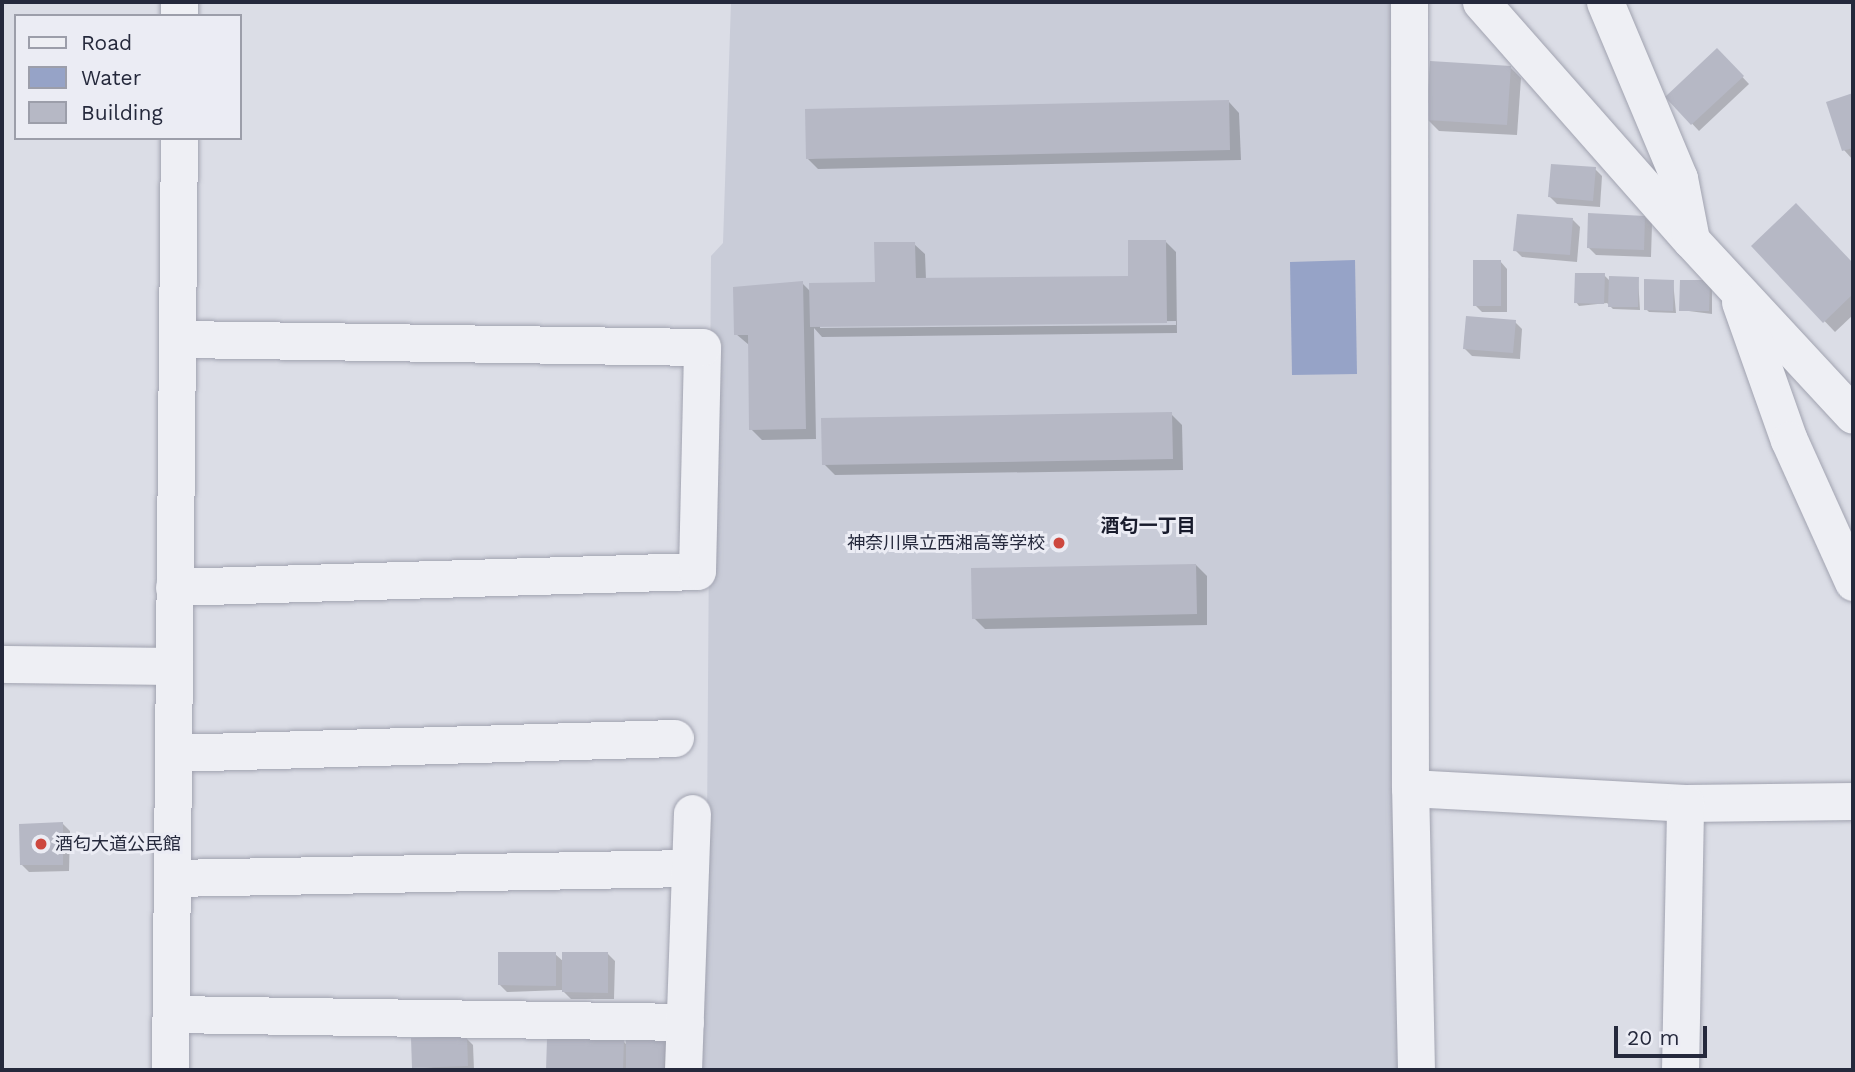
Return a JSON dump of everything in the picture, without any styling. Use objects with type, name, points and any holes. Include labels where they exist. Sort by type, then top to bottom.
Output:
[{"type":"street","points":[[1409,2],[1410,788],[1416,1070]]},
{"type":"street","points":[[1481,2],[1691,240],[1853,415]]},
{"type":"street","points":[[1605,2],[1679,178],[1691,240]]},
{"type":"street","points":[[170,1070],[179,140]]},
{"type":"street","points":[[1735,288],[1789,440],[1853,582]]},
{"type":"street","points":[[174,587],[697,571],[702,347],[179,339]]},
{"type":"street","points":[[2,664],[174,666]]},
{"type":"street","points":[[173,753],[675,738]]},
{"type":"street","points":[[1410,788],[1685,803],[1853,801]]},
{"type":"street","points":[[1679,1070],[1685,803]]},
{"type":"street","points":[[683,1070],[692,813]]},
{"type":"street","points":[[172,878],[690,868]]},
{"type":"street","points":[[171,1014],[685,1022]]},
{"type":"shaded area","name":"神奈川県立西湘高等学校","points":[[731,2],[1396,2],[1422,1070],[694,1070],[707,829],[711,256],[723,243]]},
{"type":"water","points":[[1355,260],[1357,374],[1292,375],[1290,262]]},
{"type":"building","points":[[1717,48],[1744,76],[1691,125],[1665,97]]},
{"type":"building","points":[[1430,61],[1511,66],[1507,125],[1426,120]]},
{"type":"building","points":[[1853,93],[1853,148],[1842,151],[1826,102]]},
{"type":"building","points":[[1229,100],[1230,150],[806,159],[805,109]]},
{"type":"building","points":[[1551,164],[1596,167],[1593,201],[1548,197]]},
{"type":"building","points":[[1796,203],[1853,263],[1853,294],[1823,323],[1751,246]]},
{"type":"building","points":[[1588,213],[1645,216],[1644,250],[1587,248]]},
{"type":"building","points":[[1517,214],[1573,218],[1570,255],[1513,251]]},
{"type":"building","points":[[1128,240],[1166,240],[1167,323],[810,327],[809,283],[875,282],[874,242],[915,242],[916,278],[1128,276]]},
{"type":"building","points":[[1473,260],[1501,260],[1501,306],[1473,306]]},
{"type":"building","points":[[1575,273],[1605,273],[1604,304],[1574,303]]},
{"type":"building","points":[[1609,276],[1639,277],[1638,307],[1608,307]]},
{"type":"building","points":[[1644,279],[1674,280],[1673,311],[1644,310]]},
{"type":"building","points":[[1680,280],[1710,280],[1709,311],[1679,311]]},
{"type":"building","points":[[803,281],[806,429],[749,430],[748,335],[734,335],[733,287]]},
{"type":"building","points":[[1466,316],[1516,320],[1513,353],[1463,349]]},
{"type":"building","points":[[1172,412],[1173,459],[822,465],[821,418]]},
{"type":"building","points":[[1196,564],[1197,614],[972,619],[971,568]]},
{"type":"building","name":"酒匂大道公民館","points":[[63,822],[63,865],[20,865],[19,824]]},
{"type":"building","points":[[498,952],[556,952],[556,986],[498,985]]},
{"type":"building","points":[[562,952],[608,952],[608,993],[562,992]]},
{"type":"building","points":[[467,1036],[468,1066],[412,1068],[411,1038]]},
{"type":"building","points":[[547,1038],[624,1039],[623,1070],[546,1070]]},
{"type":"building","points":[[626,1038],[665,1038],[664,1070],[626,1070]]},
{"type":"place","name":"神奈川県立西湘高等学校","points":[[1059,543]]},
{"type":"place","name":"酒匂大道公民館","points":[[41,844]]},
{"type":"district","name":"酒匂一丁目","points":[[1148,526]]}]
